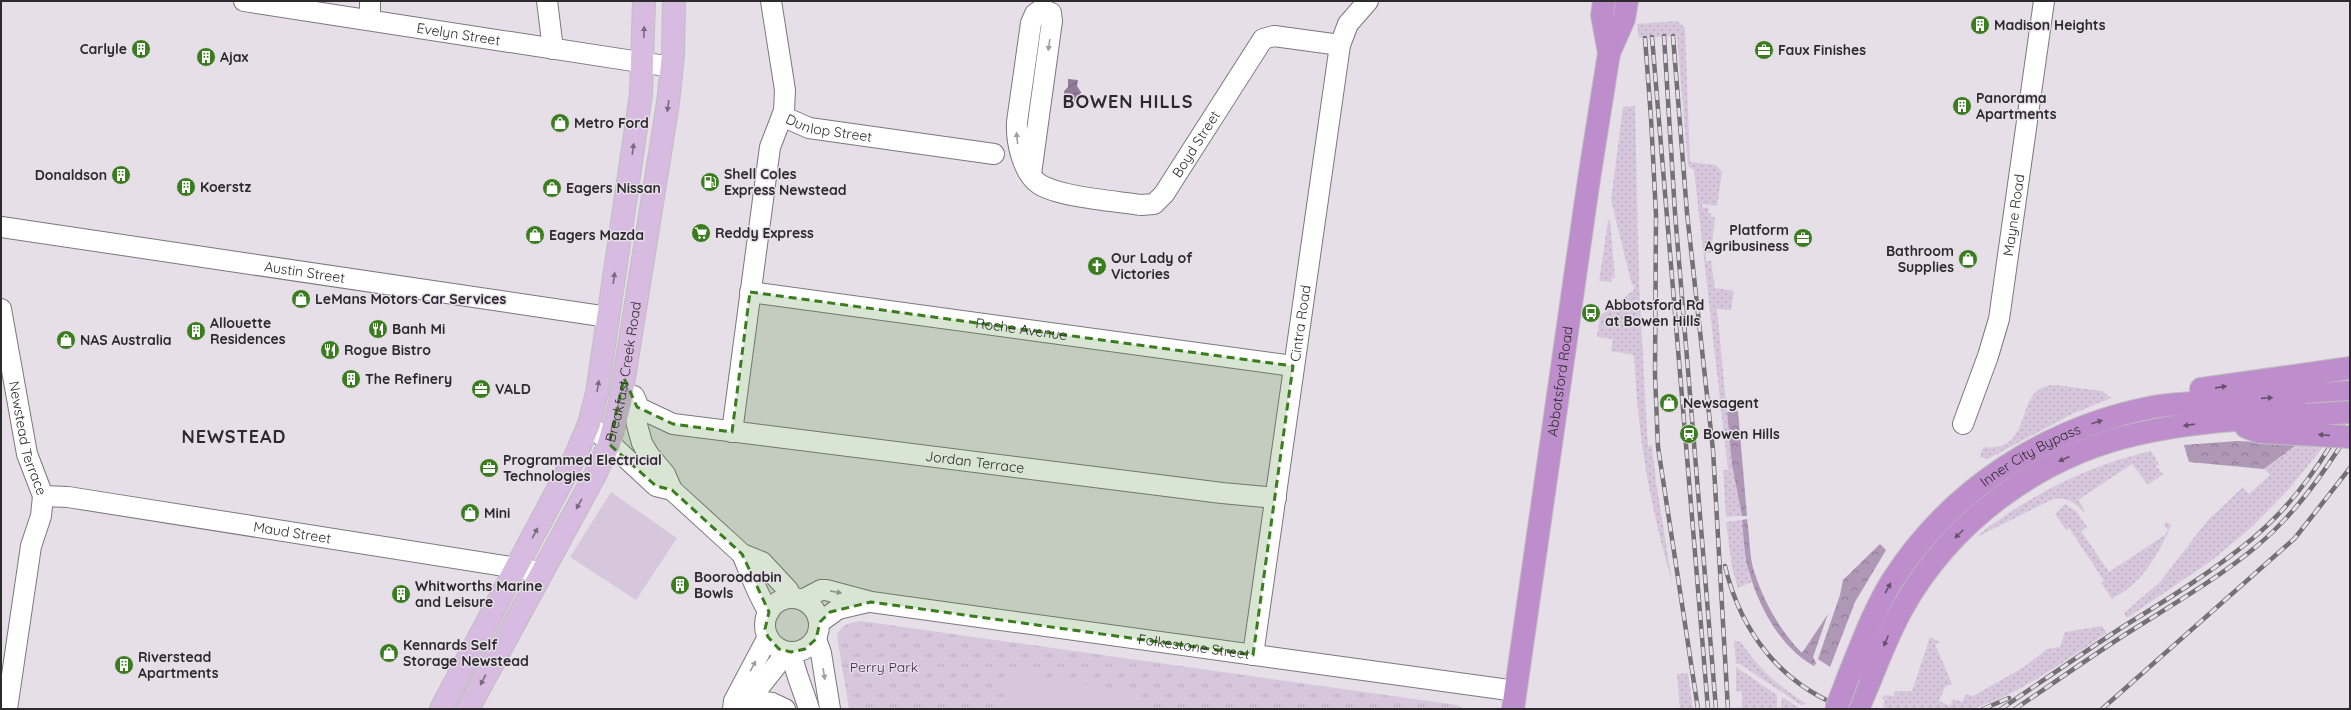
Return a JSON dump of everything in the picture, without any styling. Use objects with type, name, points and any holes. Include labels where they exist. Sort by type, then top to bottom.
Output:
[{"type":"highway","name":"Abbotsford Road","points":[[1604,1],[1602,15],[1609,53]]},
{"type":"highway","name":"Abbotsford Road","points":[[1514,700],[1609,53],[1624,19],[1627,1]]},
{"type":"highway","points":[[2159,406],[2178,392],[2350,368]]},
{"type":"highway","name":"Inner City Bypass","points":[[1858,709],[1859,679],[1877,609],[1892,582],[1911,554],[1954,507],[1996,473],[2043,444],[2093,423],[2159,406],[2350,392]]},
{"type":"highway","name":"Inner City Bypass","points":[[1836,709],[1888,637],[1917,584],[1952,541],[1990,505],[2035,475],[2085,450],[2138,434],[2228,421],[2302,425],[2350,412]]},
{"type":"highway","points":[[2302,425],[2350,437]]},
{"type":"main road","name":"Breakfast Creek Road","points":[[441,709],[576,455],[589,424],[597,393],[641,94],[644,1]]},
{"type":"main road","name":"Breakfast Creek Road","points":[[468,709],[595,475],[609,444],[624,378],[672,67],[674,1]]},
{"type":"street","name":"Evelyn Street","points":[[244,1],[370,10],[553,49],[672,67]]},
{"type":"street","points":[[548,1],[553,49]]},
{"type":"street","name":"Dunlop Street","points":[[771,1],[786,90],[786,104],[782,116],[809,128],[994,154]]},
{"type":"street","name":"Cintra Road","points":[[1253,655],[1276,498],[1293,366],[1340,45],[1348,24],[1368,1]]},
{"type":"street","name":"Mayne Road","points":[[1963,424],[1997,326],[2044,1]]},
{"type":"street","name":"Boyd Street","points":[[1031,174],[1052,22],[1051,13],[1045,9],[1039,10],[1031,24],[1016,122],[1018,146],[1031,174],[1038,183],[1059,192],[1141,205],[1154,204],[1164,194],[1263,39],[1274,36],[1340,45]]},
{"type":"street","points":[[732,432],[770,147],[782,116]]},
{"type":"street","name":"Austin Street","points":[[1,227],[608,316]]},
{"type":"street","name":"Roche Avenue","points":[[750,292],[1293,366]]},
{"type":"street","name":"Newstead Terrace","points":[[1,309],[29,464],[38,479],[43,496],[41,516],[31,546],[7,709]]},
{"type":"street","points":[[624,378],[637,403],[637,425],[642,443],[649,455],[665,474],[672,490],[742,554],[762,562],[797,599],[814,608],[830,709]]},
{"type":"street","name":"Jordan Terrace","points":[[637,407],[673,424],[1222,493],[1276,498]]},
{"type":"street","points":[[589,424],[656,486],[672,490]]},
{"type":"street","name":"Maud Street","points":[[43,496],[68,498],[542,572]]},
{"type":"street","points":[[742,554],[756,584],[762,602],[769,612]]},
{"type":"street","name":"Folkestone Street","points":[[797,599],[821,590],[826,590],[871,602],[1253,655],[1514,700]]},
{"type":"street","points":[[785,709],[772,703],[741,706],[734,702],[768,637],[766,620],[769,612],[782,600],[797,599]]},
{"type":"street","name":"Folkestone Street","points":[[818,630],[838,609],[871,602]]},
{"type":"street","points":[[768,637],[779,649],[789,652],[805,649],[818,630]]},
{"type":"street","points":[[741,706],[789,652]]},
{"type":"street","points":[[789,652],[794,669],[801,679],[809,709]]},
{"type":"highlighted area","points":[[750,292],[1293,366],[1253,655],[871,602],[830,612],[820,622],[816,639],[805,649],[791,652],[779,649],[768,637],[765,629],[769,612],[742,554],[672,490],[656,486],[609,444],[624,378],[637,407],[673,424],[732,432]]},
{"type":"green space","points":[[1677,21],[1685,28],[1690,162],[1716,165],[1722,172],[1717,206],[1702,204],[1702,207],[1709,208],[1708,213],[1711,214],[1711,217],[1715,217],[1711,253],[1706,253],[1706,261],[1711,261],[1715,288],[1734,291],[1731,310],[1717,309],[1732,465],[1742,516],[1726,517],[1723,470],[1728,470],[1694,170],[1688,166],[1677,36],[1639,38],[1637,24]]},
{"type":"green space","points":[[1635,106],[1639,283],[1648,446],[1652,445],[1656,482],[1672,581],[1657,524],[1646,469],[1638,413],[1634,355],[1611,351],[1613,339],[1597,337],[1600,316],[1634,290],[1635,285],[1632,285],[1611,200],[1623,107]]},
{"type":"green space","points":[[1610,220],[1615,278],[1612,277],[1611,282],[1599,281],[1608,221]]},
{"type":"green space","points":[[2055,385],[2102,391],[2111,398],[2070,415],[1988,459],[1980,457],[1983,447],[2000,446],[2011,440],[2018,430],[2027,406],[2033,396],[2041,388]]},
{"type":"green space","points":[[1738,411],[1747,516],[1742,516],[1732,465],[1727,412]]},
{"type":"green space","points":[[2237,441],[2297,444],[2264,469],[2189,462],[2184,445]]},
{"type":"green space","points":[[2297,444],[2324,446],[2288,490],[2253,526],[2211,561],[2127,618],[2124,613],[2160,582],[2207,521],[2243,487],[2249,494],[2270,475],[2264,469]]},
{"type":"green space","points":[[2151,451],[2159,464],[2156,466],[2163,474],[2148,485],[2132,464],[2078,500],[2085,511],[2083,512],[2077,505],[2070,501],[2053,499],[1977,537],[1988,527],[2009,513],[2060,484],[2095,468]]},
{"type":"green space","points":[[611,492],[677,538],[636,600],[570,557]]},
{"type":"green space","points":[[2065,504],[2076,511],[2087,527],[2081,531],[2109,572],[2165,535],[2168,530],[2164,524],[2167,522],[2171,525],[2161,547],[2148,568],[2132,585],[2112,599],[2101,583],[2104,581],[2069,528],[2066,530],[2055,514]]},
{"type":"green space","points":[[1747,519],[1753,568],[1763,595],[1780,626],[1802,653],[1828,614],[1813,657],[1816,663],[1814,666],[1802,659],[1782,639],[1766,614],[1754,588],[1745,555],[1742,520]]},
{"type":"green space","points":[[1742,520],[1749,575],[1752,582],[1738,588],[1732,568],[1726,522]]},
{"type":"green space","points":[[1880,544],[1886,550],[1855,602],[1830,667],[1818,659],[1840,595],[1843,580]]},
{"type":"green space","name":"Perry Park","points":[[861,621],[1457,705],[1465,709],[849,709],[837,636],[841,629],[846,625]]},
{"type":"green space","points":[[2102,626],[2107,633],[2042,676],[1990,703],[1972,709],[1887,709],[1883,706],[1885,700],[1882,699],[1884,695],[1894,696],[1895,691],[1912,691],[1930,637],[1940,642],[1935,644],[1952,684],[1945,687],[1939,701],[1950,706],[1953,699],[1962,702],[1966,694],[1973,696],[2024,667],[2047,649],[2060,647],[2065,632]]},
{"type":"green space","points":[[1734,641],[1741,642],[1770,677],[1807,704],[1801,705],[1740,664],[1736,664]]},
{"type":"green space","points":[[1736,667],[1777,695],[1777,709],[1742,709],[1742,692],[1736,691]]},
{"type":"green space","points":[[1007,671],[1142,694],[1140,709],[1002,709]]},
{"type":"green space","points":[[1688,673],[1693,709],[1680,709],[1677,674]]},
{"type":"green space","points":[[1782,697],[1799,708],[1781,709]]},
{"type":"water","points":[[1068,79],[1078,80],[1077,86],[1081,92],[1080,98],[1076,100],[1075,106],[1065,105],[1064,91],[1068,87]]},
{"type":"railway","points":[[1664,36],[1675,213],[1716,709]]},
{"type":"railway","points":[[1673,36],[1687,213],[1713,450],[1728,709]]},
{"type":"railway","points":[[1652,37],[1708,709]]},
{"type":"railway","points":[[1645,38],[1656,215],[1655,375],[1658,447],[1698,709]]},
{"type":"railway","points":[[2001,709],[2124,626],[2206,574],[2252,539],[2267,526],[2295,496],[2308,479],[2331,444],[2350,409]]},
{"type":"railway","points":[[2015,709],[2112,643],[2209,581],[2257,546],[2271,534],[2296,507],[2330,462],[2350,431]]},
{"type":"railway","points":[[2102,709],[2295,538],[2350,468]]},
{"type":"railway","points":[[1725,566],[1732,590],[1742,613],[1754,635],[1768,654],[1784,671],[1803,686],[1824,699],[1848,709]]},
{"type":"railway","points":[[1983,709],[2009,698]]},
{"type":"place","name":"Madison Heights","points":[[1980,25]]},
{"type":"place","name":"Carlyle","points":[[141,49]]},
{"type":"place","name":"Faux Finishes","points":[[1764,50]]},
{"type":"place","name":"Ajax","points":[[206,57]]},
{"type":"place","name":"Panorama Apartments","points":[[1962,106]]},
{"type":"place","name":"Metro Ford","points":[[560,123]]},
{"type":"place","name":"Donaldson","points":[[121,175]]},
{"type":"place","name":"Shell Coles Express Newstead","points":[[710,182]]},
{"type":"place","name":"Koerstz","points":[[186,187]]},
{"type":"place","name":"Eagers Nissan","points":[[552,188]]},
{"type":"place","name":"Reddy Express","points":[[701,233]]},
{"type":"place","name":"Eagers Mazda","points":[[535,235]]},
{"type":"place","name":"Platform Agribusiness","points":[[1803,238]]},
{"type":"place","name":"Bathroom Supplies","points":[[1968,259]]},
{"type":"place","name":"Our Lady of Victories","points":[[1097,266]]},
{"type":"place","name":"LeMans Motors Car Services","points":[[301,299]]},
{"type":"place","name":"Abbotsford Rd at Bowen Hills","points":[[1591,313]]},
{"type":"place","name":"Banh Mi","points":[[378,329]]},
{"type":"place","name":"Allouette Residences","points":[[196,331]]},
{"type":"place","name":"NAS Australia","points":[[66,340]]},
{"type":"place","name":"Rogue Bistro","points":[[330,350]]},
{"type":"place","name":"The Refinery","points":[[351,379]]},
{"type":"place","name":"VALD","points":[[481,389]]},
{"type":"place","name":"Newsagent","points":[[1669,403]]},
{"type":"place","name":"Bowen Hills","points":[[1689,434]]},
{"type":"place","name":"Programmed Electricial Technologies","points":[[489,468]]},
{"type":"place","name":"Mini","points":[[470,513]]},
{"type":"place","name":"Booroodabin Bowls","points":[[680,585]]},
{"type":"place","name":"Whitworths Marine and Leisure","points":[[401,594]]},
{"type":"place","name":"Kennards Self Storage Newstead","points":[[389,653]]},
{"type":"place","name":"Riverstead Apartments","points":[[124,665]]},
{"type":"district","name":"BOWEN HILLS","points":[[1128,102]]},
{"type":"district","name":"NEWSTEAD","points":[[234,437]]}]
